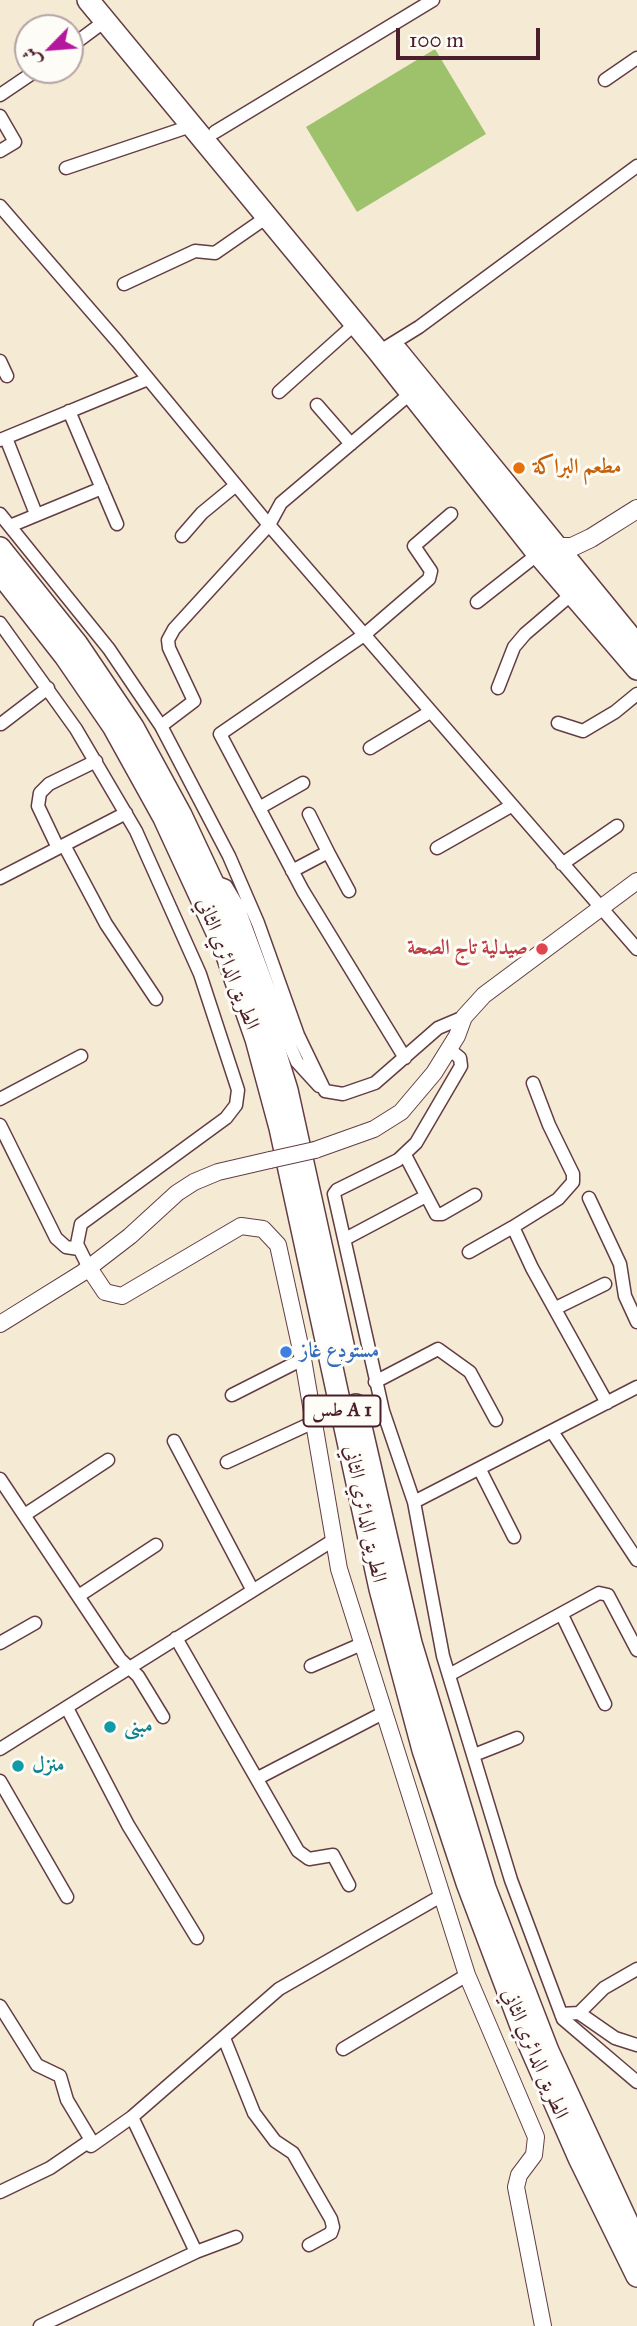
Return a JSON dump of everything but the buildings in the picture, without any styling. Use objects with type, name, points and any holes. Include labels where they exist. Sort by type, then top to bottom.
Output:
[{"type":"highway","points":[[88,0],[106,11],[215,132],[546,550],[573,593],[637,669]]},
{"type":"highway","points":[[106,11],[191,125],[355,324],[385,348],[411,393],[546,550],[572,568],[637,645]]},
{"type":"highway","name":"الطريق الدائري الثاني","points":[[0,548],[57,617],[115,698],[166,785],[213,881],[242,951],[287,1090],[396,1585],[460,1811],[497,1921],[539,2029],[637,2243]]},
{"type":"highway","name":"الطريق الدائري الثاني","points":[[0,573],[65,656],[131,756],[181,850],[225,950],[256,1039],[281,1128],[377,1575],[423,1750],[471,1895],[521,2026],[579,2158],[637,2276]]},
{"type":"main road","points":[[546,550],[572,547],[637,510]]},
{"type":"main road","points":[[572,568],[578,552],[592,538]]},
{"type":"street","points":[[215,132],[433,0]]},
{"type":"street","points":[[84,33],[106,11]]},
{"type":"street","points":[[605,80],[637,58]]},
{"type":"street","points":[[0,95],[16,84]]},
{"type":"street","points":[[0,116],[15,142],[0,151]]},
{"type":"street","points":[[66,168],[191,125]]},
{"type":"street","points":[[385,348],[637,166]]},
{"type":"street","points":[[0,206],[269,525],[637,949]]},
{"type":"street","points":[[124,284],[195,251],[215,253],[267,217]]},
{"type":"street","points":[[279,392],[355,324]]},
{"type":"street","points":[[0,361],[7,376]]},
{"type":"street","points":[[36,514],[3,439],[148,379]]},
{"type":"street","points":[[161,726],[194,701],[169,648],[170,635],[269,525],[281,503],[411,393]]},
{"type":"street","points":[[317,405],[351,444]]},
{"type":"street","points":[[69,411],[117,524]]},
{"type":"street","points":[[182,536],[202,513],[236,485]]},
{"type":"street","points":[[10,526],[102,488]]},
{"type":"street","points":[[0,514],[109,649],[161,726],[229,856],[258,923],[302,1043],[325,1090]]},
{"type":"street","points":[[404,1058],[292,871],[220,732],[364,635],[431,577],[431,571],[414,546],[451,514]]},
{"type":"street","points":[[477,602],[546,550]]},
{"type":"street","points":[[498,688],[514,647],[524,634],[573,593]]},
{"type":"street","points":[[0,623],[48,688],[126,813],[159,878],[200,974],[237,1084],[238,1100],[226,1118],[85,1220],[76,1234],[79,1249],[105,1292],[122,1296],[235,1228],[246,1225],[263,1228],[278,1245],[303,1359],[332,1541],[467,1975],[536,2137],[534,2155],[519,2175],[516,2187],[542,2326]]},
{"type":"street","points":[[1,724],[48,688]]},
{"type":"street","points":[[558,723],[583,731],[606,719],[637,694]]},
{"type":"street","points":[[370,748],[430,712]]},
{"type":"street","points":[[96,761],[50,783],[40,793],[38,806],[106,924],[156,999]]},
{"type":"street","points":[[259,808],[303,783]]},
{"type":"street","points":[[437,848],[511,806]]},
{"type":"street","points":[[0,878],[126,813]]},
{"type":"street","points":[[309,814],[349,891]]},
{"type":"street","points":[[562,864],[617,827]]},
{"type":"street","points":[[292,871],[328,852]]},
{"type":"street","points":[[213,881],[228,889],[244,918],[297,1062],[325,1090],[343,1094],[359,1091],[386,1076],[438,1028],[464,1017]]},
{"type":"street","points":[[0,1324],[89,1268],[177,1193],[194,1182],[218,1171],[315,1150],[374,1129],[401,1112],[422,1089],[449,1049],[464,1017],[484,995],[637,881]]},
{"type":"street","points":[[449,1049],[460,1058],[461,1066],[420,1136],[405,1155],[335,1192],[375,1382],[414,1502],[432,1608],[449,1675],[511,1880],[561,2014],[583,2038],[637,2082]]},
{"type":"street","points":[[0,1099],[81,1056]]},
{"type":"street","points":[[469,1252],[558,1199],[573,1181],[573,1174],[549,1125],[533,1083]]},
{"type":"street","points":[[0,1125],[56,1238],[66,1247],[79,1249]]},
{"type":"street","points":[[405,1155],[438,1215],[475,1195]]},
{"type":"street","points":[[345,1239],[426,1196]]},
{"type":"street","points":[[589,1198],[620,1264],[625,1296],[637,1322]]},
{"type":"street","points":[[513,1227],[532,1268],[607,1403]]},
{"type":"street","points":[[556,1308],[605,1284]]},
{"type":"street","points":[[375,1382],[438,1349],[470,1372],[496,1420]]},
{"type":"street","points":[[232,1395],[303,1359]]},
{"type":"street","points":[[414,1502],[553,1433],[637,1387]]},
{"type":"street","points":[[227,1462],[314,1422]]},
{"type":"street","points":[[553,1433],[637,1560]]},
{"type":"street","points":[[174,1441],[252,1589]]},
{"type":"street","points":[[26,1514],[108,1460]]},
{"type":"street","points":[[480,1470],[514,1537]]},
{"type":"street","points":[[0,1479],[26,1514],[120,1659],[130,1668],[163,1717]]},
{"type":"street","points":[[0,1749],[332,1541]]},
{"type":"street","points":[[80,1595],[156,1545]]},
{"type":"street","points":[[449,1675],[599,1593],[606,1594],[637,1650]]},
{"type":"street","points":[[562,1615],[605,1704]]},
{"type":"street","points":[[0,1643],[35,1623]]},
{"type":"street","points":[[176,1638],[303,1857],[333,1855],[349,1885]]},
{"type":"street","points":[[311,1666],[364,1643]]},
{"type":"street","points":[[67,1708],[128,1825],[197,1938]]},
{"type":"street","points":[[257,1778],[385,1712]]},
{"type":"street","points":[[474,1755],[517,1738]]},
{"type":"street","points":[[0,1781],[67,1897]]},
{"type":"street","points":[[0,2006],[37,2065],[60,2076],[67,2100],[92,2146],[132,2116],[279,1989],[441,1896]]},
{"type":"street","points":[[561,2014],[579,2012],[604,1988],[637,1969]]},
{"type":"street","points":[[343,2049],[467,1975]]},
{"type":"street","points":[[579,2012],[615,2038],[637,2045]]},
{"type":"street","points":[[224,2038],[254,2113],[275,2141],[293,2153],[331,2219],[331,2233],[309,2245]]},
{"type":"street","points":[[132,2116],[197,2252]]},
{"type":"street","points":[[0,2192],[50,2168],[91,2140]]},
{"type":"street","points":[[40,2326],[197,2252],[236,2237]]},
{"type":"green space","points":[[435,49],[486,134],[357,212],[306,127]]},
{"type":"place","name":"مطعم البراكة","points":[[519,468]]},
{"type":"place","name":"صيدلية تاج الصحة","points":[[542,949]]},
{"type":"place","name":"مستودع غاز","points":[[286,1352]]},
{"type":"place","name":"مبنى","points":[[110,1727]]},
{"type":"place","name":"منزل","points":[[18,1766]]}]
